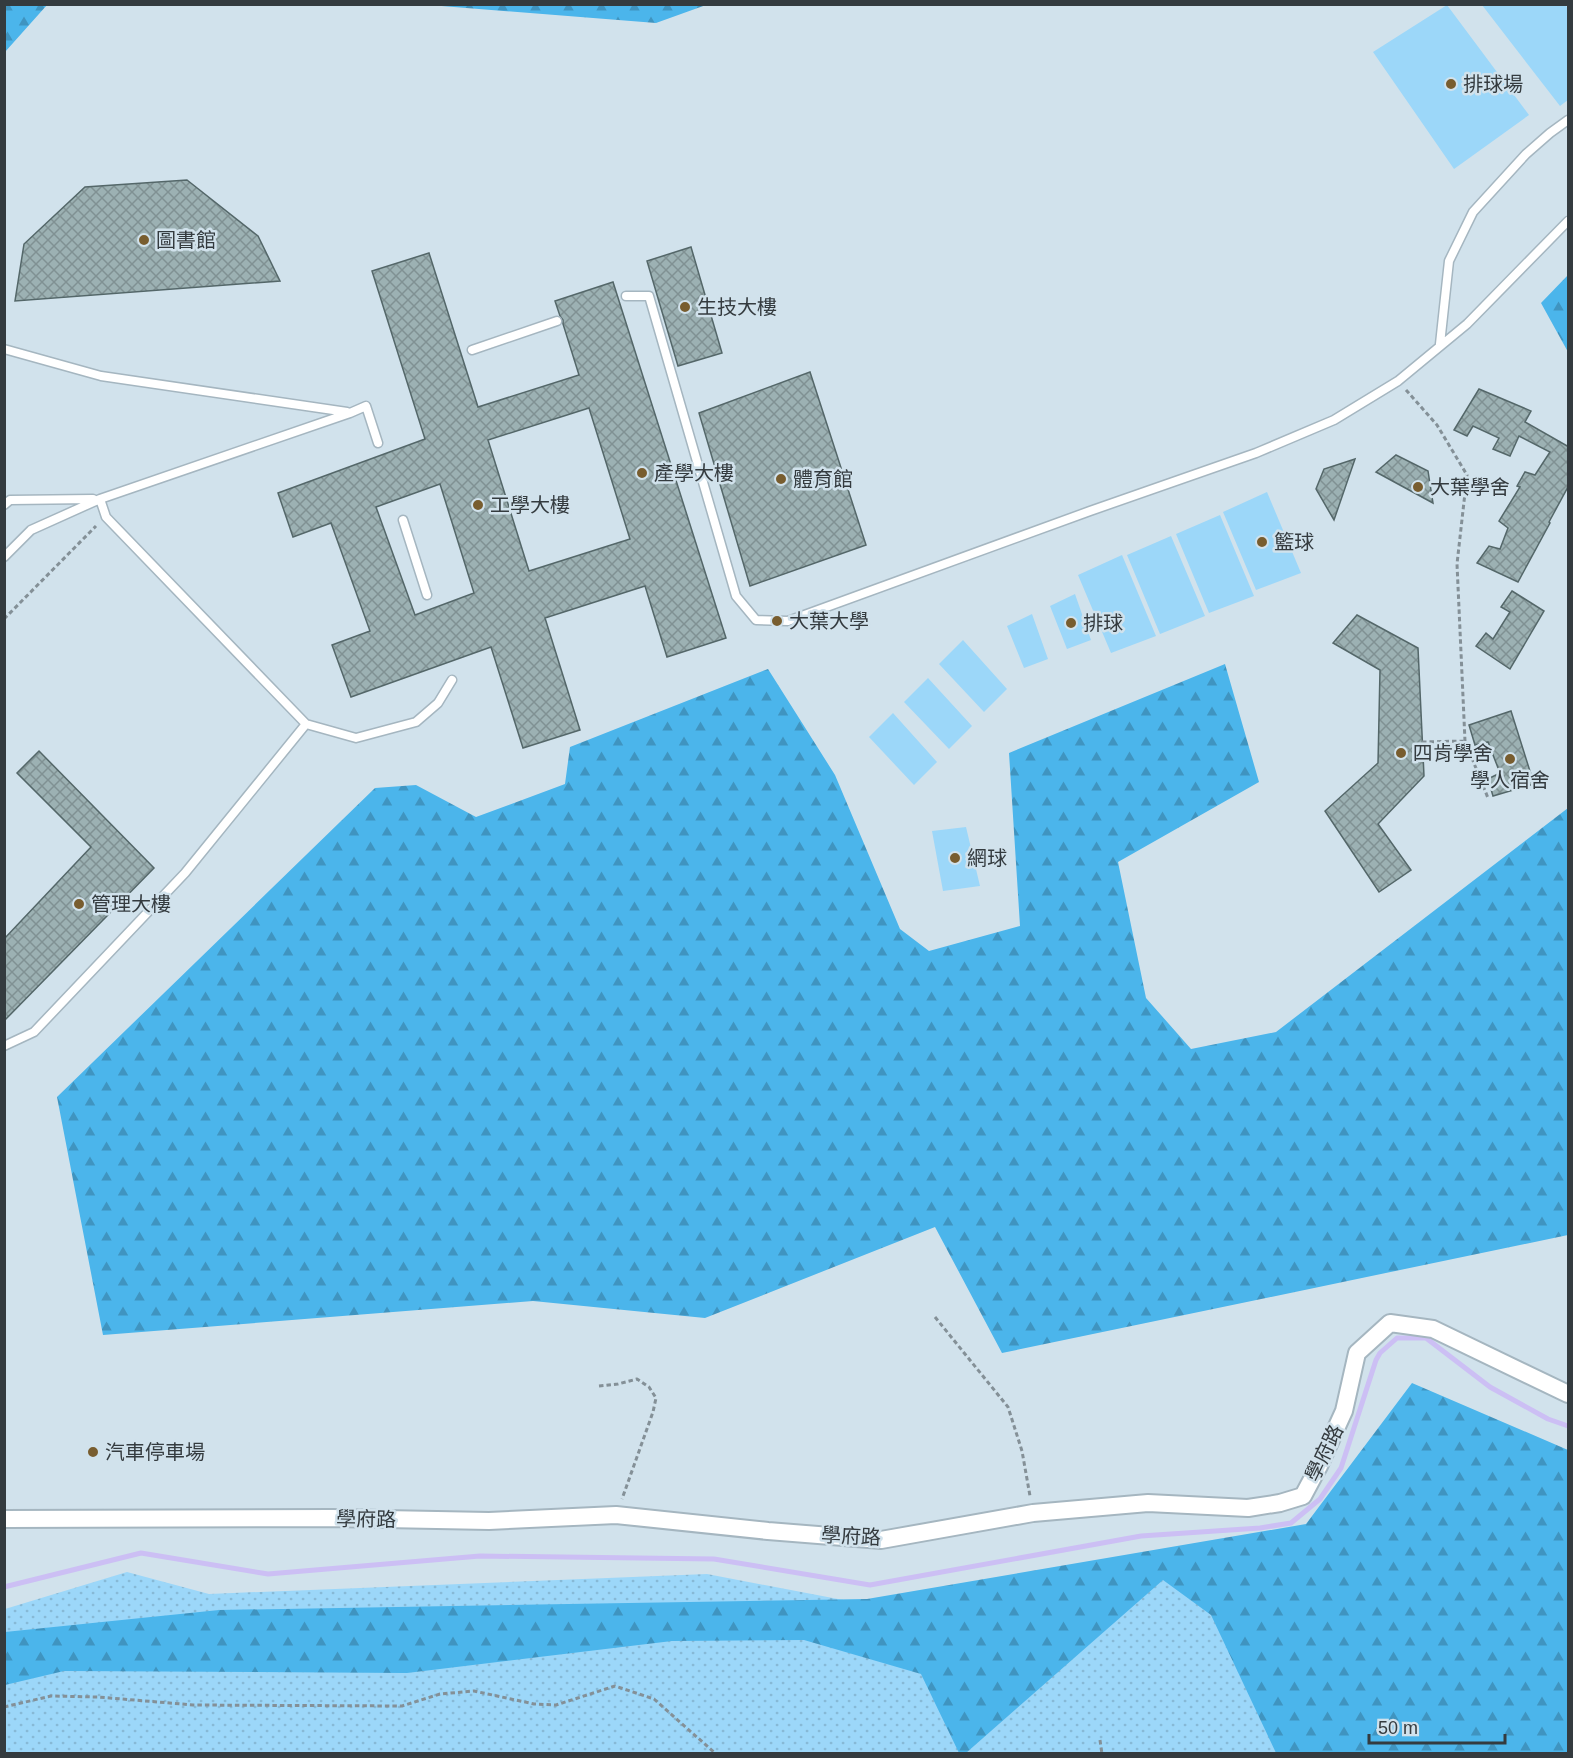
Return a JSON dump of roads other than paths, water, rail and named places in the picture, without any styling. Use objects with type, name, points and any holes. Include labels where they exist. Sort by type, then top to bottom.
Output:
[{"type":"street","name":"學府路","points":[[4,1519],[332,1518],[489,1521],[616,1515],[881,1540],[1033,1513],[1148,1503],[1248,1508],[1280,1503],[1303,1496],[1344,1411],[1358,1353],[1390,1323],[1433,1329],[1569,1394]]},
{"type":"lane","points":[[1440,344],[1449,261],[1473,212],[1526,154],[1569,120]]},
{"type":"lane","points":[[626,296],[649,296],[735,597],[756,620],[788,621],[1256,453],[1334,420],[1398,381],[1467,324],[1569,221]]},
{"type":"lane","points":[[472,350],[557,321]]},
{"type":"lane","points":[[4,349],[101,376],[350,413]]},
{"type":"lane","points":[[4,557],[31,530],[100,499],[366,406],[378,443]]},
{"type":"lane","points":[[4,505],[10,500],[100,499]]},
{"type":"lane","points":[[100,499],[106,517],[306,724],[356,738],[416,722],[438,704],[452,680]]},
{"type":"lane","points":[[402,520],[427,595]]},
{"type":"lane","points":[[4,1046],[34,1032],[185,873],[306,724]]},
{"type":"waterway","points":[[4,1587],[141,1553],[268,1574],[480,1556],[714,1559],[870,1585],[1141,1536],[1260,1528],[1291,1523],[1320,1499],[1341,1468],[1376,1360],[1380,1353],[1397,1338],[1426,1338],[1490,1387],[1548,1419],[1568,1426]]},
{"type":"place","name":"排球場","points":[[1451,84]]},
{"type":"place","name":"圖書館","points":[[144,240]]},
{"type":"place","name":"生技大樓","points":[[685,307]]},
{"type":"place","name":"產學大樓","points":[[642,473]]},
{"type":"place","name":"體育館","points":[[781,479]]},
{"type":"place","name":"大葉學舍","points":[[1418,487]]},
{"type":"place","name":"工學大樓","points":[[478,505]]},
{"type":"place","name":"籃球","points":[[1262,542]]},
{"type":"place","name":"大葉大學","points":[[777,621]]},
{"type":"place","name":"排球","points":[[1071,623]]},
{"type":"place","name":"四肯學舍","points":[[1401,753]]},
{"type":"place","name":"學人宿舍","points":[[1510,759]]},
{"type":"place","name":"網球","points":[[955,858]]},
{"type":"place","name":"管理大樓","points":[[79,904]]},
{"type":"place","name":"汽車停車場","points":[[93,1452]]}]
